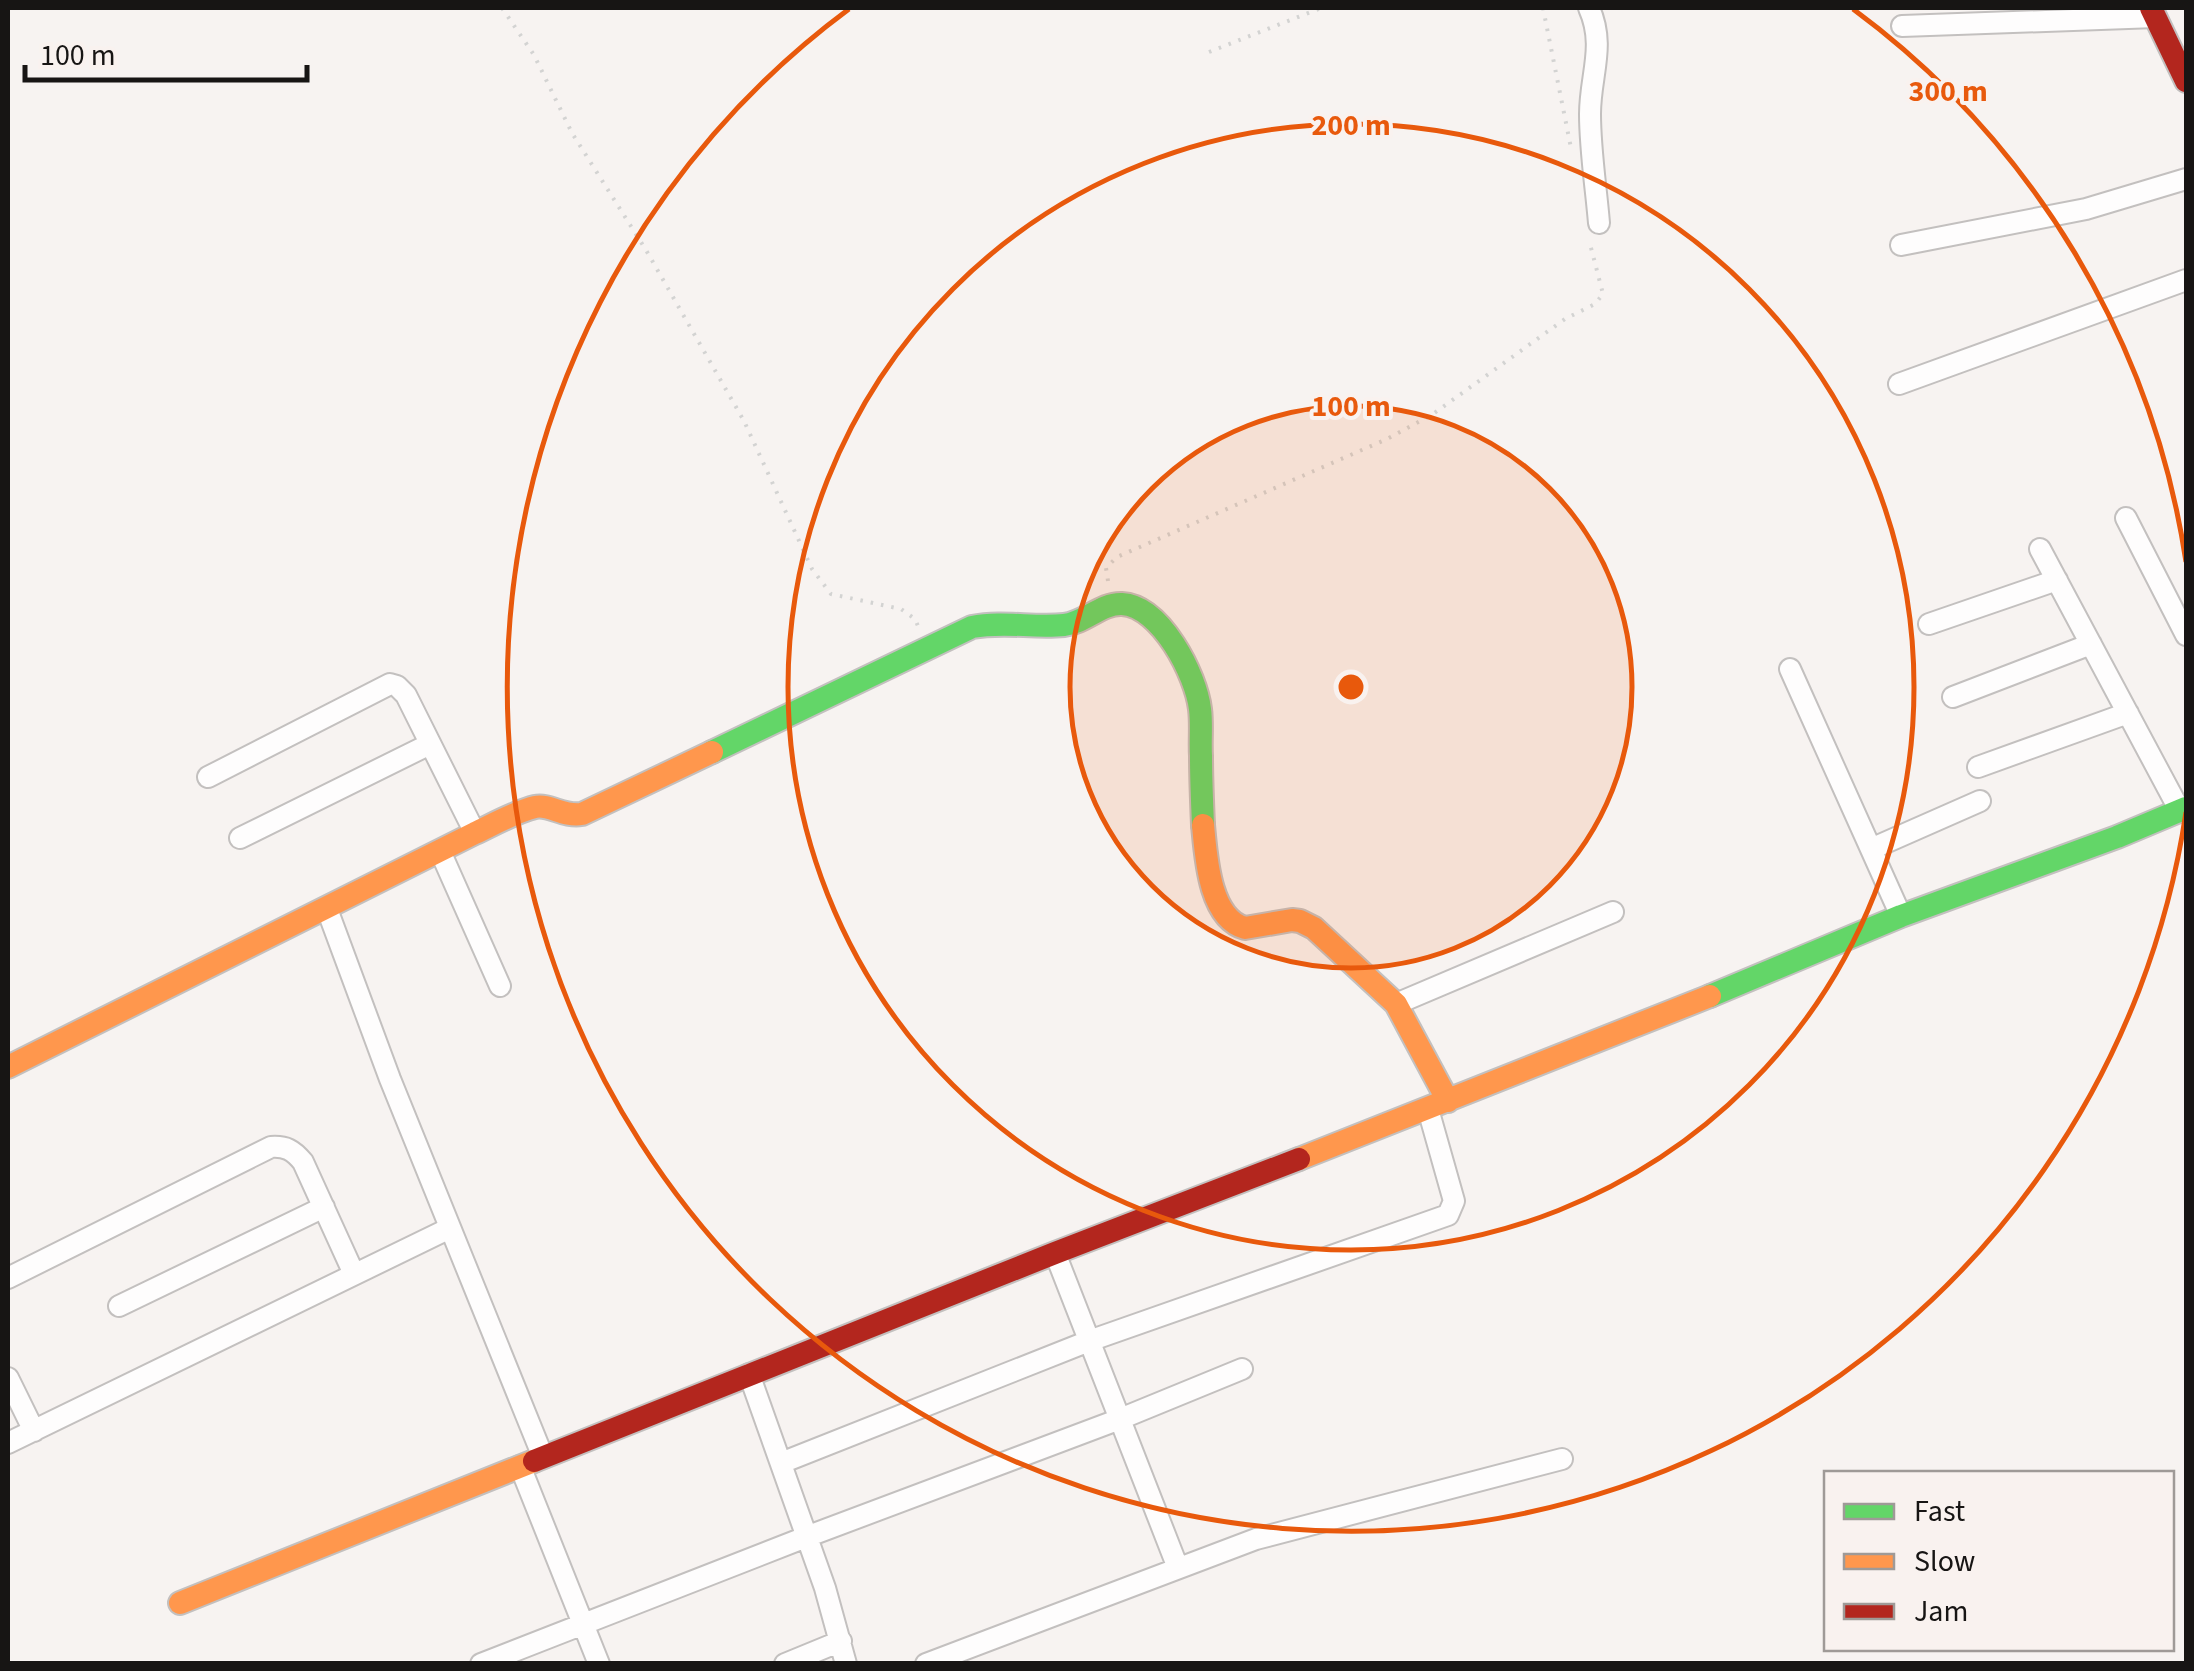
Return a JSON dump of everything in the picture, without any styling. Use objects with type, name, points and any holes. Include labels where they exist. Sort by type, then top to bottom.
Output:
[{"type":"street","points":[[1590,8],[1598,38],[1590,114],[1593,230]]},
{"type":"street","points":[[1902,26],[2153,12],[2186,81]]},
{"type":"street","points":[[1900,245],[2086,210],[2186,180]]},
{"type":"street","points":[[1899,384],[2186,280]]},
{"type":"street","points":[[2126,518],[2186,635]]},
{"type":"street","points":[[180,1603],[749,1374],[1438,1105],[1901,916],[2184,810],[2040,549]]},
{"type":"street","points":[[1928,624],[2056,580]]},
{"type":"street","points":[[8,1067],[475,834],[535,807],[544,806],[568,817],[582,814],[981,624],[1066,625],[1111,606],[1132,606],[1154,620],[1170,638],[1186,664],[1197,694],[1204,848],[1216,903],[1232,924],[1246,928],[1290,921],[1314,928],[1396,1004],[1438,1105],[1454,1201],[1448,1214],[1089,1341],[780,1463]]},
{"type":"street","points":[[1953,697],[2091,644]]},
{"type":"street","points":[[1790,669],[1901,916]]},
{"type":"street","points":[[208,776],[390,684],[406,695],[475,834]]},
{"type":"street","points":[[1978,766],[2128,713]]},
{"type":"street","points":[[240,838],[430,744]]},
{"type":"street","points":[[1871,849],[1980,802]]},
{"type":"street","points":[[440,851],[500,986]]},
{"type":"street","points":[[327,908],[390,1079],[543,1457]]},
{"type":"street","points":[[1396,1004],[1613,912]]},
{"type":"street","points":[[8,1278],[271,1146],[294,1151],[303,1162],[354,1274]]},
{"type":"street","points":[[119,1306],[324,1207]]},
{"type":"street","points":[[8,1443],[450,1228]]},
{"type":"street","points":[[1055,1253],[1178,1568]]},
{"type":"street","points":[[482,1664],[1242,1369]]},
{"type":"street","points":[[749,1374],[846,1664]]},
{"type":"street","points":[[8,1378],[34,1431]]},
{"type":"street","points":[[926,1664],[1274,1534],[1562,1459]]},
{"type":"street","points":[[520,1466],[599,1664]]},
{"type":"street","points":[[785,1664],[841,1641]]},
{"type":"path","points":[[502,8],[534,55],[572,133],[646,250],[744,421],[812,569],[831,594],[901,609],[914,618],[929,647]]},
{"type":"path","points":[[1209,52],[1321,8]]},
{"type":"path","points":[[1543,8],[1573,160]]},
{"type":"path","points":[[1111,606],[1106,568],[1117,557],[1387,440],[1432,414],[1564,319],[1594,304],[1603,294],[1593,230]]},
{"type":"traffic: fast","points":[[712,752],[972,627],[1064,625],[1122,604],[1150,616],[1163,629],[1192,679],[1201,715],[1203,825]]},
{"type":"traffic: fast","points":[[1710,996],[1901,916],[2186,808]]},
{"type":"traffic: slow","points":[[8,1067],[513,815],[541,807],[582,814],[712,752]]},
{"type":"traffic: slow","points":[[1203,825],[1212,884],[1224,912],[1245,928],[1292,920],[1314,928],[1396,1004],[1448,1101]]},
{"type":"traffic: slow","points":[[1299,1159],[1710,996]]},
{"type":"traffic: slow","points":[[180,1603],[534,1461]]},
{"type":"traffic: jam","points":[[2151,8],[2186,81]]},
{"type":"traffic: jam","points":[[534,1461],[1299,1159]]}]
